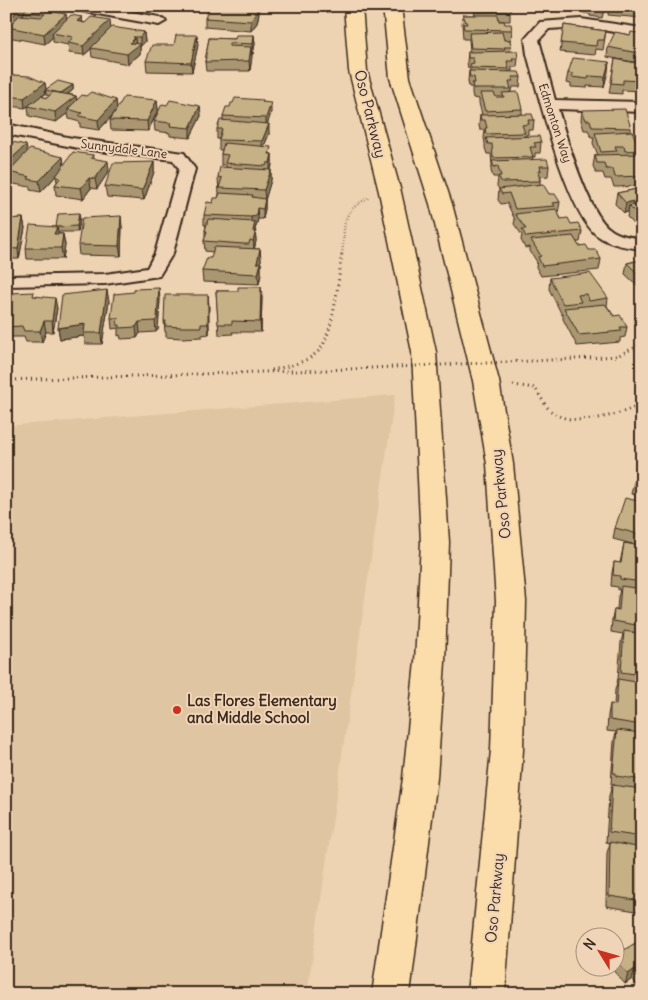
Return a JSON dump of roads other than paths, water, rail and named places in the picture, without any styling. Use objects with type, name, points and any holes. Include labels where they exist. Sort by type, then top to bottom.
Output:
[{"type":"main road","name":"Oso Parkway","points":[[353,6],[358,71],[390,192],[424,352],[435,542],[430,662],[420,778],[391,994]]},
{"type":"main road","name":"Oso Parkway","points":[[392,6],[400,78],[441,204],[486,381],[500,464],[511,601],[506,750],[486,994]]},
{"type":"street","points":[[75,6],[158,20]]},
{"type":"street","name":"Edmonton Way","points":[[642,32],[581,23],[545,25],[532,39],[534,54],[563,153],[591,217],[603,232],[619,240],[642,244]]},
{"type":"street","points":[[549,104],[642,107]]},
{"type":"street","name":"Sunnydale Lane","points":[[6,129],[68,142],[178,156],[187,170],[164,253],[153,272],[105,279],[6,281]]},
{"type":"place","name":"Las Flores Elementary and Middle School","points":[[177,710]]}]
